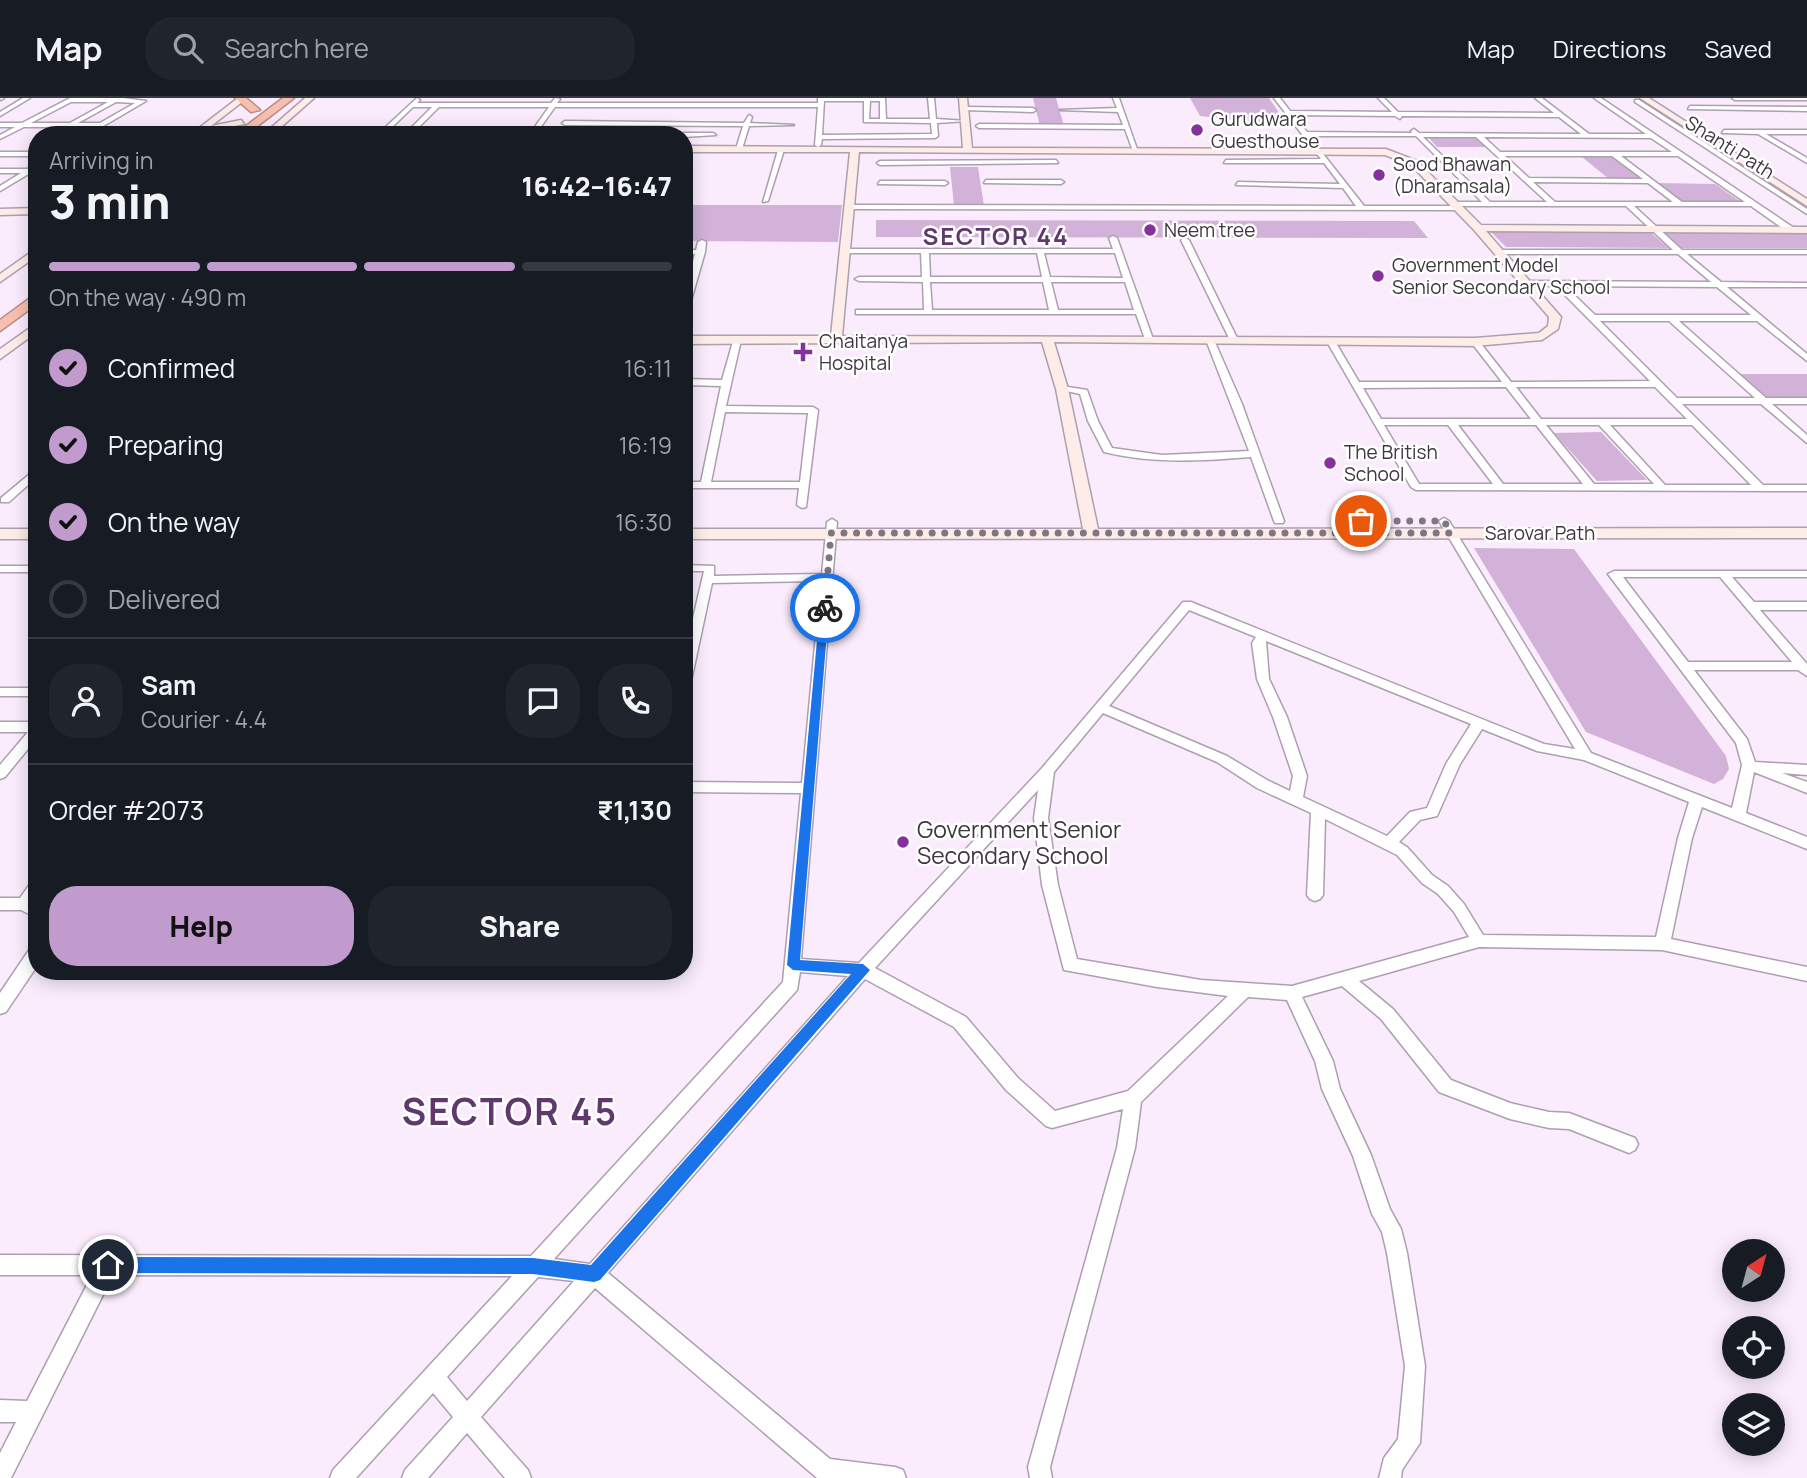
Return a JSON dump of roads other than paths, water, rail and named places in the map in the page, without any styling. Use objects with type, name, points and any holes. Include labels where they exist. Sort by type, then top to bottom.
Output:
[{"type":"highway","points":[[241,98],[255,110]]},
{"type":"highway","points":[[244,126],[255,110],[289,98]]},
{"type":"highway","points":[[240,126],[269,104],[309,98]]},
{"type":"highway","points":[[0,308],[28,287]]},
{"type":"highway","points":[[0,327],[28,305]]},
{"type":"main road","name":"Sarovar Path","points":[[693,522],[831,527]]},
{"type":"main road","name":"Sarovar Path","points":[[693,534],[831,527]]},
{"type":"main road","name":"Sarovar Path","points":[[1090,527],[1447,527],[1807,533]]},
{"type":"street","points":[[0,114],[27,98]]},
{"type":"street","points":[[205,126],[241,98]]},
{"type":"street","points":[[276,126],[309,98]]},
{"type":"street","points":[[390,126],[419,98]]},
{"type":"street","points":[[492,105],[497,98]]},
{"type":"street","points":[[538,126],[558,98]]},
{"type":"street","points":[[819,137],[936,136],[932,98]]},
{"type":"street","points":[[963,98],[968,151]]},
{"type":"street","points":[[1030,98],[1038,127]]},
{"type":"street","points":[[1116,98],[1136,150]]},
{"type":"street","points":[[1277,98],[1361,208]]},
{"type":"street","points":[[1381,98],[1404,121]]},
{"type":"street","points":[[1538,98],[1587,135]]},
{"type":"street","points":[[1597,98],[1791,230]]},
{"type":"street","points":[[1735,98],[1798,98],[1807,101]]},
{"type":"street","points":[[1735,98],[1752,109]]},
{"type":"street","points":[[0,137],[72,99],[145,99]]},
{"type":"street","points":[[70,125],[118,99]]},
{"type":"street","points":[[0,125],[101,125],[145,99]]},
{"type":"street","points":[[883,99],[883,121]]},
{"type":"street","points":[[412,105],[891,99]]},
{"type":"street","points":[[1640,99],[1807,203]]},
{"type":"street","points":[[1640,99],[1807,212]]},
{"type":"street","name":"Shanti Path","points":[[1657,99],[1807,195]]},
{"type":"street","points":[[817,150],[821,101]]},
{"type":"street","points":[[867,101],[866,121],[964,121]]},
{"type":"street","points":[[739,149],[750,102]]},
{"type":"street","points":[[618,124],[629,104]]},
{"type":"street","points":[[416,126],[437,105]]},
{"type":"street","points":[[1690,108],[1807,109]]},
{"type":"street","points":[[965,109],[1033,110]]},
{"type":"street","points":[[1063,110],[1120,110]]},
{"type":"street","points":[[647,112],[721,115],[693,117],[689,124]]},
{"type":"street","points":[[788,136],[794,113]]},
{"type":"street","points":[[1289,113],[1560,115]]},
{"type":"street","points":[[563,126],[567,120],[618,124],[791,125]]},
{"type":"street","points":[[231,126],[246,123],[253,126]]},
{"type":"street","points":[[979,127],[1127,127]]},
{"type":"street","points":[[1410,127],[1488,204]]},
{"type":"street","points":[[1724,132],[1807,132]]},
{"type":"street","points":[[1759,132],[1807,161]]},
{"type":"street","points":[[1305,134],[1652,135]]},
{"type":"street","points":[[693,135],[713,135]]},
{"type":"street","points":[[1478,135],[1553,204]]},
{"type":"street","points":[[20,154],[28,149]]},
{"type":"street","points":[[693,149],[1368,150],[1399,156],[1414,163],[1478,228],[1555,317],[1554,327],[1542,336],[1475,342],[1047,338],[693,340]]},
{"type":"street","points":[[1788,149],[1807,149]]},
{"type":"street","points":[[765,201],[781,150]]},
{"type":"street","points":[[836,339],[847,251],[855,150]]},
{"type":"street","points":[[1053,150],[1068,207]]},
{"type":"street","points":[[1218,151],[1251,207]]},
{"type":"street","points":[[0,154],[28,154]]},
{"type":"street","points":[[1498,154],[1679,154]]},
{"type":"street","points":[[1614,154],[1681,204]]},
{"type":"street","points":[[1226,162],[1326,161]]},
{"type":"street","points":[[880,163],[1056,162]]},
{"type":"street","points":[[943,163],[948,207]]},
{"type":"street","points":[[0,171],[28,171]]},
{"type":"street","points":[[0,188],[28,172]]},
{"type":"street","points":[[1527,180],[1649,181]]},
{"type":"street","points":[[986,182],[1061,182]]},
{"type":"street","points":[[880,183],[945,183]]},
{"type":"street","points":[[1238,184],[1343,186]]},
{"type":"street","points":[[850,207],[1361,208],[1488,204],[1753,204]]},
{"type":"street","points":[[1628,204],[1680,252],[1807,358]]},
{"type":"street","points":[[0,212],[28,211]]},
{"type":"street","points":[[1478,228],[1807,230]]},
{"type":"street","points":[[1113,238],[1149,339]]},
{"type":"street","points":[[1185,240],[1234,340]]},
{"type":"street","points":[[693,278],[702,242]]},
{"type":"street","points":[[847,251],[1118,251]]},
{"type":"street","points":[[925,251],[928,312]]},
{"type":"street","points":[[1040,251],[1054,312]]},
{"type":"street","points":[[693,252],[701,252]]},
{"type":"street","points":[[1500,252],[1807,252]]},
{"type":"street","points":[[0,279],[28,258]]},
{"type":"street","points":[[859,279],[1128,280]]},
{"type":"street","points":[[1527,283],[1807,285]]},
{"type":"street","points":[[1558,283],[1760,488]]},
{"type":"street","points":[[1794,285],[1807,294]]},
{"type":"street","points":[[859,312],[1139,312]]},
{"type":"street","points":[[1592,318],[1760,318]]},
{"type":"street","points":[[1671,318],[1807,440]]},
{"type":"street","points":[[0,355],[28,333]]},
{"type":"street","points":[[1047,338],[1062,390],[1090,527]]},
{"type":"street","points":[[705,485],[722,409],[724,383],[737,340]]},
{"type":"street","points":[[1210,340],[1279,521]]},
{"type":"street","points":[[1330,340],[1416,487],[1807,488]]},
{"type":"street","points":[[1475,342],[1591,488]]},
{"type":"street","points":[[693,382],[724,383]]},
{"type":"street","points":[[1356,385],[1656,384]]},
{"type":"street","points":[[1062,390],[1084,392],[1093,421],[1108,450],[1124,455],[1143,456],[1254,454]]},
{"type":"street","points":[[1673,401],[1807,401]]},
{"type":"street","points":[[722,409],[813,410],[802,505]]},
{"type":"street","points":[[1377,422],[1693,422]]},
{"type":"street","points":[[1451,422],[1501,488]]},
{"type":"street","points":[[1602,422],[1663,488]]},
{"type":"street","points":[[5,500],[28,479]]},
{"type":"street","points":[[22,485],[28,485]]},
{"type":"street","points":[[693,485],[805,485]]},
{"type":"street","name":"Sarovar Path","points":[[831,527],[1090,527],[1279,521],[1447,527],[1807,521]]},
{"type":"street","points":[[0,522],[28,522]]},
{"type":"street","points":[[341,1478],[791,985],[831,527]]},
{"type":"street","points":[[1447,527],[1586,756]]},
{"type":"street","points":[[0,534],[28,534]]},
{"type":"street","points":[[693,568],[710,568],[693,646]]},
{"type":"street","points":[[0,569],[28,569]]},
{"type":"street","points":[[1738,815],[1749,765],[1742,742],[1614,573],[1807,574]]},
{"type":"street","points":[[1723,574],[1804,669]]},
{"type":"street","points":[[706,580],[827,577]]},
{"type":"street","points":[[413,1478],[863,970],[1047,771],[1187,605],[1542,748],[1586,756],[1807,843]]},
{"type":"street","points":[[1750,606],[1807,606]]},
{"type":"street","points":[[693,610],[701,610]]},
{"type":"street","points":[[1264,635],[1258,643],[1259,667],[1300,776],[1295,800]]},
{"type":"street","points":[[1684,666],[1804,669]]},
{"type":"street","points":[[0,692],[28,692]]},
{"type":"street","points":[[1101,707],[1222,759],[1295,800],[1402,851],[1427,879],[1443,890],[1459,908],[1479,940]]},
{"type":"street","points":[[1389,843],[1415,816],[1432,812],[1453,764],[1479,722]]},
{"type":"street","points":[[0,727],[28,728]]},
{"type":"street","points":[[0,774],[28,739]]},
{"type":"street","points":[[1749,765],[1807,770]]},
{"type":"street","points":[[1749,765],[1807,788]]},
{"type":"street","points":[[1047,771],[1041,818],[1050,885],[1070,965],[1200,987],[1292,993],[1479,940],[1662,944],[1807,974]]},
{"type":"street","points":[[693,787],[810,788]]},
{"type":"street","points":[[1662,944],[1685,838],[1697,799]]},
{"type":"street","points":[[1315,895],[1318,811]]},
{"type":"street","points":[[0,904],[28,908]]},
{"type":"street","points":[[0,1007],[28,965]]},
{"type":"street","points":[[793,965],[863,970],[960,1022],[1012,1084],[1052,1120],[1133,1098],[1245,990]]},
{"type":"street","points":[[1344,978],[1387,1014],[1445,1086],[1510,1111],[1549,1120],[1569,1121],[1629,1144]]},
{"type":"street","points":[[1292,993],[1324,1061],[1331,1089],[1362,1155],[1382,1214],[1391,1228],[1399,1264],[1415,1366],[1414,1404],[1409,1443],[1392,1466],[1390,1478]]},
{"type":"street","points":[[1041,1478],[1039,1467],[1126,1148],[1133,1098]]},
{"type":"street","points":[[0,1265],[533,1266],[594,1274],[824,1470],[895,1478]]},
{"type":"street","points":[[0,1476],[108,1265]]},
{"type":"street","points":[[433,1377],[520,1478]]},
{"type":"street","points":[[0,1411],[33,1412]]},
{"type":"place","name":"Gurudwara Guesthouse","points":[[1197,130]]},
{"type":"place","name":"Sood Bhawan (Dharamsala)","points":[[1379,175]]},
{"type":"place","name":"Neem tree","points":[[1150,230]]},
{"type":"place","name":"Government Model Senior Secondary School","points":[[1378,276]]},
{"type":"place","name":"Chaitanya Hospital","points":[[803,352]]},
{"type":"place","name":"The British School","points":[[1330,463]]},
{"type":"place","name":"Government Senior Secondary School","points":[[903,842]]},
{"type":"district","name":"SECTOR 44","points":[[996,235]]},
{"type":"district","name":"SECTOR 45","points":[[510,1111]]}]
